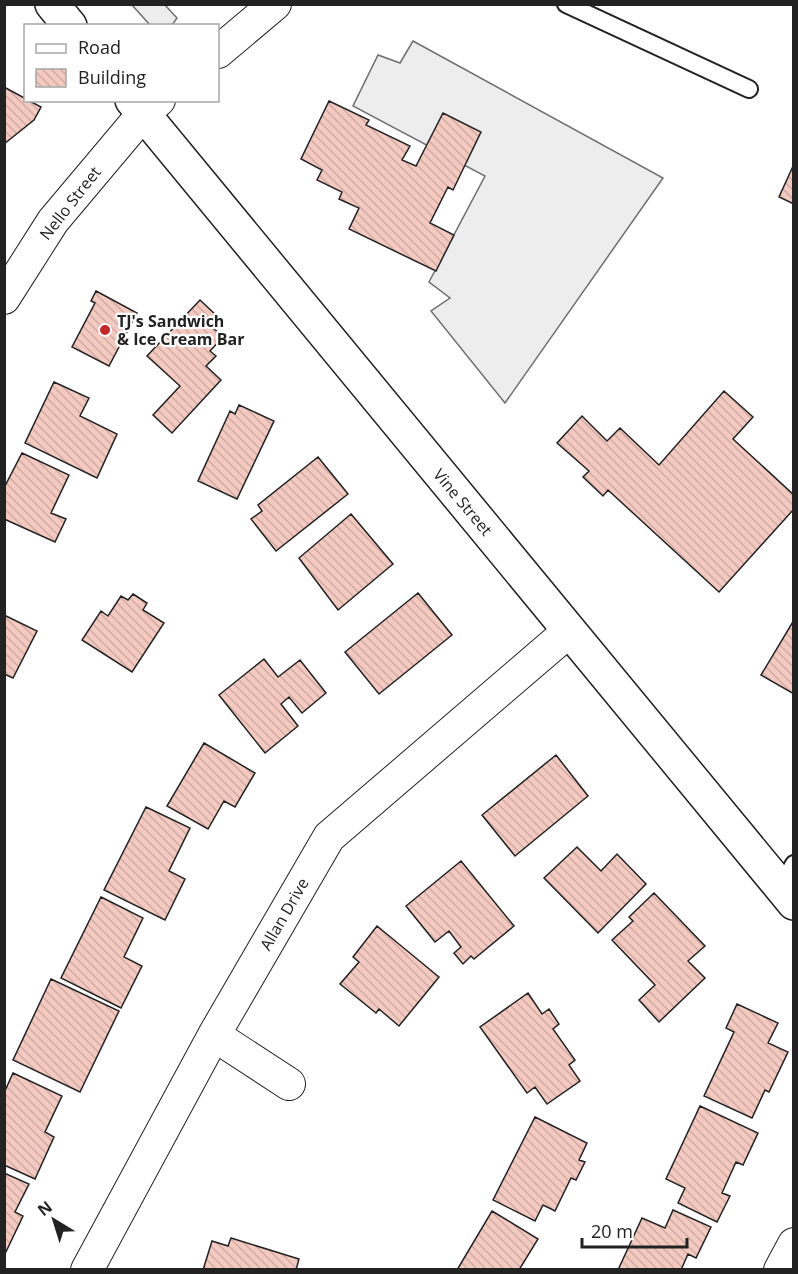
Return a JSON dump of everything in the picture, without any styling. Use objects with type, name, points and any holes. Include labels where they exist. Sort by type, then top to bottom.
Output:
[{"type":"street","points":[[52,4],[68,24]]},
{"type":"street","points":[[219,51],[275,4]]},
{"type":"street","name":"Nello Street","points":[[4,298],[53,221],[145,105]]},
{"type":"street","name":"Vine Street","points":[[145,105],[569,631],[789,884]]},
{"type":"street","name":"Allan Drive","points":[[87,1269],[213,1035],[329,837],[569,631]]},
{"type":"street","points":[[213,1035],[289,1084]]},
{"type":"street","points":[[780,1269],[794,1244]]},
{"type":"lane","points":[[566,4],[749,88]]},
{"type":"shaded area","points":[[132,5],[165,5],[177,18],[173,24],[149,24]]},
{"type":"shaded area","points":[[413,41],[663,178],[505,403],[431,311],[450,298],[429,282],[485,176],[353,106],[378,55],[400,63]]},
{"type":"building","points":[[4,87],[24,98],[24,102],[32,102],[41,107],[34,120],[4,144]]},
{"type":"building","points":[[329,101],[369,120],[366,125],[410,146],[402,160],[416,166],[443,113],[481,132],[453,190],[448,187],[430,223],[454,235],[436,271],[349,229],[359,208],[339,199],[342,192],[317,180],[322,170],[301,159]]},
{"type":"building","points":[[794,164],[794,204],[779,197]]},
{"type":"building","name":"TJ's Sandwich & Ice Cream Bar","points":[[96,291],[137,313],[109,366],[72,347],[95,303],[91,301]]},
{"type":"building","points":[[200,300],[218,317],[210,325],[223,337],[210,351],[216,356],[206,366],[221,380],[172,433],[153,415],[180,386],[147,356]]},
{"type":"building","points":[[54,382],[89,398],[80,416],[117,434],[97,478],[25,443]]},
{"type":"building","points":[[724,391],[753,417],[733,439],[794,495],[794,509],[719,592],[608,490],[603,496],[583,477],[589,471],[557,443],[582,416],[607,441],[620,428],[659,465]]},
{"type":"building","points":[[239,405],[274,421],[237,499],[198,481],[230,411],[235,414]]},
{"type":"building","points":[[22,453],[69,475],[51,513],[66,519],[55,542],[4,519],[4,488]]},
{"type":"building","points":[[318,457],[348,494],[276,551],[251,519],[262,511],[258,505]]},
{"type":"building","points":[[351,514],[393,564],[338,610],[299,558]]},
{"type":"building","points":[[418,593],[452,635],[379,694],[345,652]]},
{"type":"building","points":[[133,594],[147,603],[143,610],[164,623],[132,672],[82,640],[101,611],[108,616],[121,596],[128,600]]},
{"type":"building","points":[[4,615],[37,631],[13,678],[4,674]]},
{"type":"building","points":[[794,620],[794,694],[761,675]]},
{"type":"building","points":[[264,659],[278,677],[300,660],[326,693],[302,713],[289,697],[281,704],[298,726],[265,753],[219,695]]},
{"type":"building","points":[[204,743],[255,773],[235,807],[224,801],[208,829],[167,806]]},
{"type":"building","points":[[556,755],[588,796],[515,856],[482,815]]},
{"type":"building","points":[[146,807],[190,828],[169,871],[185,879],[165,920],[104,890]]},
{"type":"building","points":[[577,847],[601,871],[617,854],[646,884],[598,933],[544,878]]},
{"type":"building","points":[[461,861],[514,926],[474,959],[471,956],[463,964],[454,953],[461,947],[449,931],[435,942],[406,906]]},
{"type":"building","points":[[654,893],[705,946],[688,961],[705,978],[659,1022],[639,1000],[655,985],[612,940],[633,921],[629,917]]},
{"type":"building","points":[[101,897],[143,918],[124,957],[142,966],[121,1008],[61,978]]},
{"type":"building","points":[[377,926],[439,977],[399,1026],[379,1009],[376,1013],[340,984],[359,962],[353,957]]},
{"type":"building","points":[[51,979],[119,1011],[80,1092],[13,1060]]},
{"type":"building","points":[[528,993],[542,1014],[549,1009],[559,1024],[553,1029],[575,1060],[569,1065],[580,1081],[547,1104],[535,1087],[527,1093],[480,1027]]},
{"type":"building","points":[[737,1004],[778,1023],[768,1043],[788,1052],[769,1092],[765,1090],[752,1118],[704,1096],[734,1032],[726,1028]]},
{"type":"building","points":[[13,1073],[62,1096],[45,1132],[54,1137],[35,1179],[4,1165],[4,1093]]},
{"type":"building","points":[[700,1106],[758,1133],[743,1165],[736,1162],[722,1193],[730,1196],[717,1222],[678,1203],[685,1188],[666,1179]]},
{"type":"building","points":[[535,1117],[587,1143],[579,1160],[585,1162],[576,1180],[571,1178],[555,1211],[543,1205],[535,1221],[493,1200]]},
{"type":"building","points":[[4,1173],[29,1184],[15,1212],[23,1216],[4,1256]]},
{"type":"building","points":[[673,1210],[711,1227],[696,1258],[688,1254],[681,1270],[618,1270],[642,1218],[665,1228]]},
{"type":"building","points":[[492,1211],[538,1239],[519,1270],[457,1270]]},
{"type":"building","points":[[231,1238],[299,1259],[296,1270],[203,1270],[212,1241],[228,1246]]},
{"type":"place","name":"TJ's Sandwich & Ice Cream Bar","points":[[105,330]]}]
